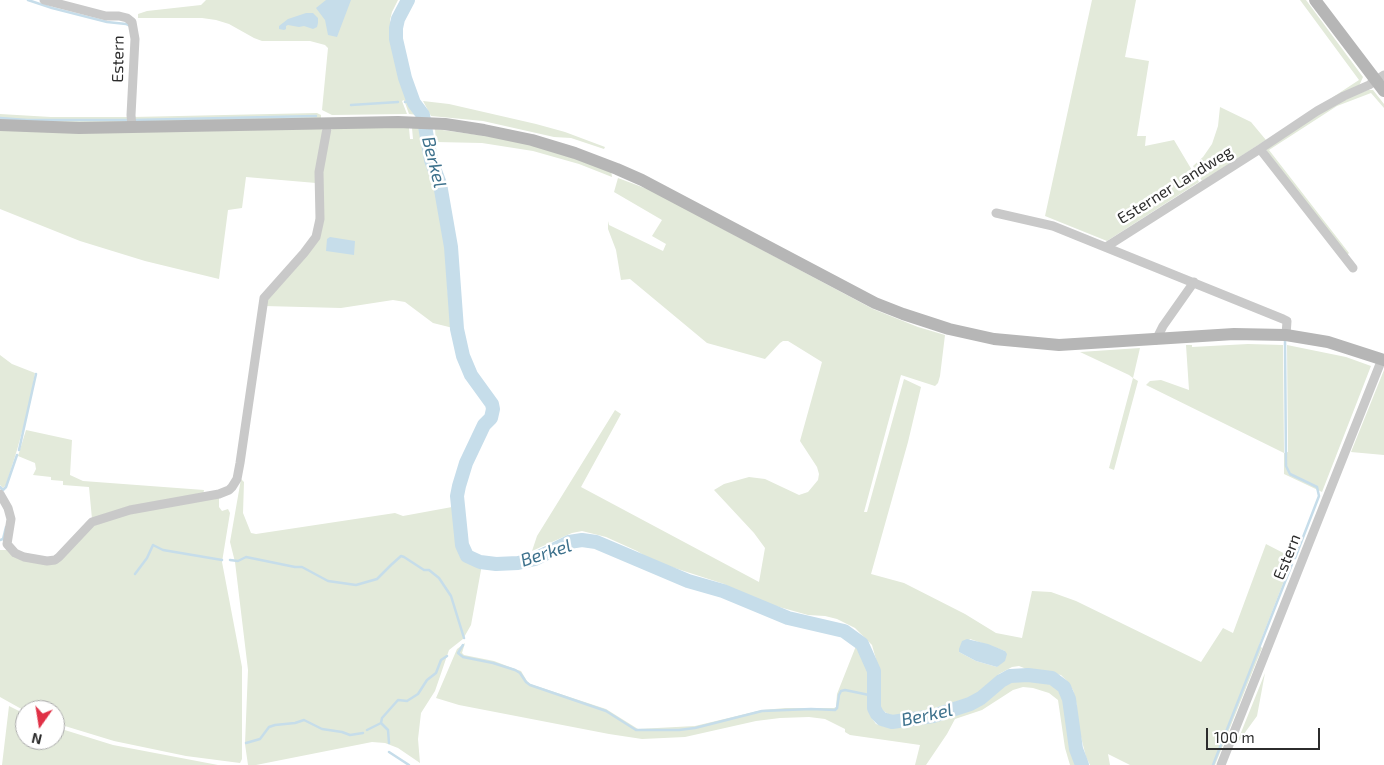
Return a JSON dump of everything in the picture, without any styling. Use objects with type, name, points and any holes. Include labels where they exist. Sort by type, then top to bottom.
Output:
[{"type":"street","name":"Estern","points":[[44,0],[106,16],[119,16],[132,22],[135,39],[132,127]]},
{"type":"street","points":[[1315,0],[1381,82]]},
{"type":"street","name":"Esterner Landweg","points":[[1106,247],[1317,111],[1381,82]]},
{"type":"street","points":[[0,126],[42,128],[398,122],[445,124],[484,130],[532,140],[618,169],[875,303],[931,324],[973,335],[1037,344],[1087,344],[1234,334],[1286,335],[1328,342],[1383,360]]},
{"type":"street","points":[[0,494],[8,508],[11,519],[8,544],[11,550],[24,557],[47,561],[55,560],[59,557],[92,522],[130,510],[219,494],[232,487],[237,479],[240,464],[264,298],[316,237],[320,219],[319,172],[328,123]]},
{"type":"street","points":[[1260,149],[1353,268]]},
{"type":"street","name":"Esterner Landweg","points":[[996,213],[1053,226],[1283,318],[1288,321],[1286,335]]},
{"type":"street","points":[[1156,340],[1194,282]]},
{"type":"street","name":"Estern","points":[[1221,765],[1383,360]]},
{"type":"green space","points":[[206,0],[398,0],[390,20],[392,28],[391,39],[409,103],[418,115],[409,114],[404,100],[402,101],[407,114],[332,115],[322,110],[328,48],[325,45],[310,41],[262,41],[229,24],[216,20],[202,18],[138,18],[138,14],[147,11],[201,5]]},
{"type":"green space","points":[[1092,0],[1136,0],[1125,57],[1149,61],[1137,136],[1146,136],[1145,146],[1174,140],[1199,182],[1107,241],[1045,216]]},
{"type":"green space","points":[[1300,0],[1306,0],[1363,77],[1359,86],[1330,99],[1359,80]]},
{"type":"green space","points":[[1368,90],[1373,90],[1384,104],[1384,108],[1371,93],[1337,106],[1269,150],[1349,253],[1347,255],[1267,151],[1267,148],[1338,102]]},
{"type":"green space","points":[[423,101],[449,104],[536,124],[565,132],[605,147],[604,149],[571,138],[554,137],[483,121],[431,116]]},
{"type":"green space","points":[[1220,107],[1251,122],[1266,140],[1202,181],[1193,166],[1203,157],[1212,144],[1218,126]]},
{"type":"green space","points":[[317,113],[321,115],[321,119],[136,123],[133,117]]},
{"type":"green space","points":[[0,114],[51,117],[129,117],[128,124],[0,121]]},
{"type":"green space","points":[[321,127],[323,133],[316,183],[246,177],[242,208],[228,210],[219,279],[145,261],[80,241],[0,209],[0,129]]},
{"type":"green space","points":[[335,127],[409,128],[410,139],[413,139],[412,128],[421,128],[428,171],[438,188],[449,255],[450,269],[447,287],[453,328],[433,323],[405,302],[393,300],[341,308],[264,306],[265,300],[312,247],[323,163],[330,131]]},
{"type":"green space","points":[[435,129],[522,141],[611,170],[612,177],[579,164],[533,151],[482,143],[436,142]]},
{"type":"green space","points":[[618,178],[650,190],[873,309],[918,327],[945,335],[940,376],[935,386],[901,375],[864,512],[867,512],[904,379],[921,387],[908,442],[871,574],[904,583],[965,614],[996,633],[1022,638],[1032,591],[1051,592],[1076,601],[1201,662],[1223,628],[1233,633],[1266,544],[1293,558],[1259,645],[1262,648],[1215,765],[1130,765],[1108,754],[1110,765],[1090,765],[1086,757],[1077,721],[1077,706],[1073,690],[1067,681],[1061,675],[1029,670],[1019,666],[1012,667],[999,674],[993,683],[978,695],[921,712],[898,717],[891,716],[879,708],[879,670],[872,645],[855,628],[837,619],[808,615],[772,605],[745,595],[724,584],[653,561],[637,551],[606,537],[582,531],[572,533],[532,551],[537,536],[615,410],[621,414],[581,487],[759,582],[765,548],[754,533],[714,490],[724,484],[749,477],[765,479],[799,495],[808,492],[818,480],[817,467],[800,441],[822,362],[788,341],[780,343],[765,359],[707,343],[630,279],[621,280],[616,250],[608,229],[608,221],[609,225],[663,251],[666,244],[652,236],[662,220],[614,192]],"holes":[[[970,639],[1005,651],[997,667],[976,661],[959,652]]]},
{"type":"green space","points":[[1248,344],[1283,345],[1284,453],[1146,385],[1150,381],[1161,380],[1189,390],[1186,345],[1192,345],[1192,347]]},
{"type":"green space","points":[[1287,345],[1346,357],[1371,366],[1322,492],[1284,474],[1284,453],[1288,452]]},
{"type":"green space","points":[[1140,348],[1133,378],[1129,375],[1080,352]]},
{"type":"green space","points":[[0,355],[12,364],[35,373],[28,410],[17,450],[6,485],[3,488],[0,485]]},
{"type":"green space","points":[[1384,370],[1384,455],[1351,452]]},
{"type":"green space","points":[[1133,378],[1138,381],[1114,470],[1109,468]]},
{"type":"green space","points":[[26,430],[72,440],[70,475],[83,481],[204,490],[203,495],[92,519],[89,487],[63,485],[63,481],[51,480],[51,477],[33,475],[36,469],[35,463],[18,456]]},
{"type":"green space","points":[[241,479],[244,482],[243,513],[251,533],[256,534],[395,513],[403,516],[452,507],[456,546],[459,553],[466,560],[481,567],[481,570],[471,625],[463,639],[449,650],[435,691],[421,713],[418,739],[420,763],[398,748],[385,743],[372,742],[248,765],[245,744],[248,670],[235,562],[230,542]]},
{"type":"green space","points":[[219,496],[219,507],[222,511],[228,509],[230,513],[222,562],[242,667],[242,759],[240,763],[186,756],[114,741],[65,726],[65,700],[15,700],[15,705],[0,697],[0,550],[9,550],[46,563],[93,524],[117,515]]},
{"type":"green space","points":[[465,643],[462,653],[464,655],[494,661],[521,671],[530,684],[606,709],[638,729],[695,726],[762,710],[834,708],[836,707],[837,694],[856,646],[867,664],[867,693],[871,717],[876,724],[886,727],[899,727],[916,721],[927,722],[962,713],[984,704],[1005,685],[1014,681],[1025,680],[1051,684],[1062,693],[1071,752],[1076,765],[1070,765],[1065,748],[1058,700],[1049,693],[1033,688],[1023,687],[1013,690],[982,710],[955,719],[926,765],[915,765],[920,745],[850,735],[845,732],[845,729],[825,719],[809,717],[780,718],[756,721],[685,737],[642,739],[459,705],[436,698],[457,649]]},
{"type":"green space","points":[[1265,673],[1257,716],[1236,745]]},
{"type":"green space","points":[[9,706],[15,709],[15,750],[65,750],[65,730],[113,745],[218,765],[2,765]]},
{"type":"water","points":[[326,0],[351,0],[337,37],[328,35],[325,20],[316,8]]},
{"type":"water","points":[[306,13],[313,13],[318,18],[317,27],[313,29],[304,26],[288,25],[284,30],[279,29],[279,26],[288,19]]},
{"type":"water","points":[[330,237],[355,241],[354,255],[326,251],[327,239]]},
{"type":"water","points":[[967,639],[988,644],[1005,651],[1007,654],[1005,661],[997,667],[976,661],[959,652],[962,641]]},
{"type":"waterway","points":[[28,0],[52,8],[130,26]]},
{"type":"waterway","name":"Berkel","points":[[408,0],[398,19],[396,39],[405,78],[414,103],[423,115],[431,160],[440,184],[451,247],[457,329],[463,356],[471,375],[492,404],[493,409],[491,418],[484,425],[466,463],[457,496],[462,545],[467,556],[480,562],[496,564],[518,563],[535,559],[569,542],[582,540],[596,542],[688,581],[723,591],[788,618],[844,631],[862,644],[874,671],[874,708],[882,719],[892,722],[933,716],[970,704],[1010,676],[1028,675],[1052,678],[1064,687],[1069,699],[1076,749],[1082,765]]},
{"type":"waterway","name":"Berkel","points":[[405,102],[414,101]]},
{"type":"waterway","points":[[351,105],[398,102]]},
{"type":"waterway","points":[[134,120],[316,116]]},
{"type":"waterway","points":[[0,118],[27,120],[126,120]]},
{"type":"waterway","points":[[1285,339],[1286,466],[1290,474],[1317,487],[1319,496],[1295,558]]},
{"type":"waterway","points":[[19,450],[36,374]]},
{"type":"waterway","points":[[0,487],[3,490],[6,487],[17,455]]},
{"type":"waterway","points":[[0,540],[3,539],[6,527]]},
{"type":"waterway","points":[[135,574],[147,558],[153,545],[163,550],[222,560]]},
{"type":"waterway","points":[[230,560],[238,561],[246,557],[302,567],[328,581],[356,585],[377,579],[401,556],[424,570],[429,570],[439,578],[451,596],[464,638]]},
{"type":"waterway","points":[[1213,765],[1292,564]]},
{"type":"waterway","points":[[463,645],[458,653],[463,657],[515,670],[530,685],[606,711],[636,730],[695,728],[762,711],[835,710],[839,695],[841,691],[845,690],[874,696]]},
{"type":"waterway","points":[[367,730],[381,723],[382,718],[398,700],[407,701],[418,694],[427,680],[436,673],[441,660],[447,656]]},
{"type":"waterway","points":[[246,743],[260,739],[269,727],[304,720],[322,729],[350,735],[363,733]]},
{"type":"waterway","points":[[381,723],[388,730],[389,743]]},
{"type":"waterway","points":[[389,752],[409,765]]}]
